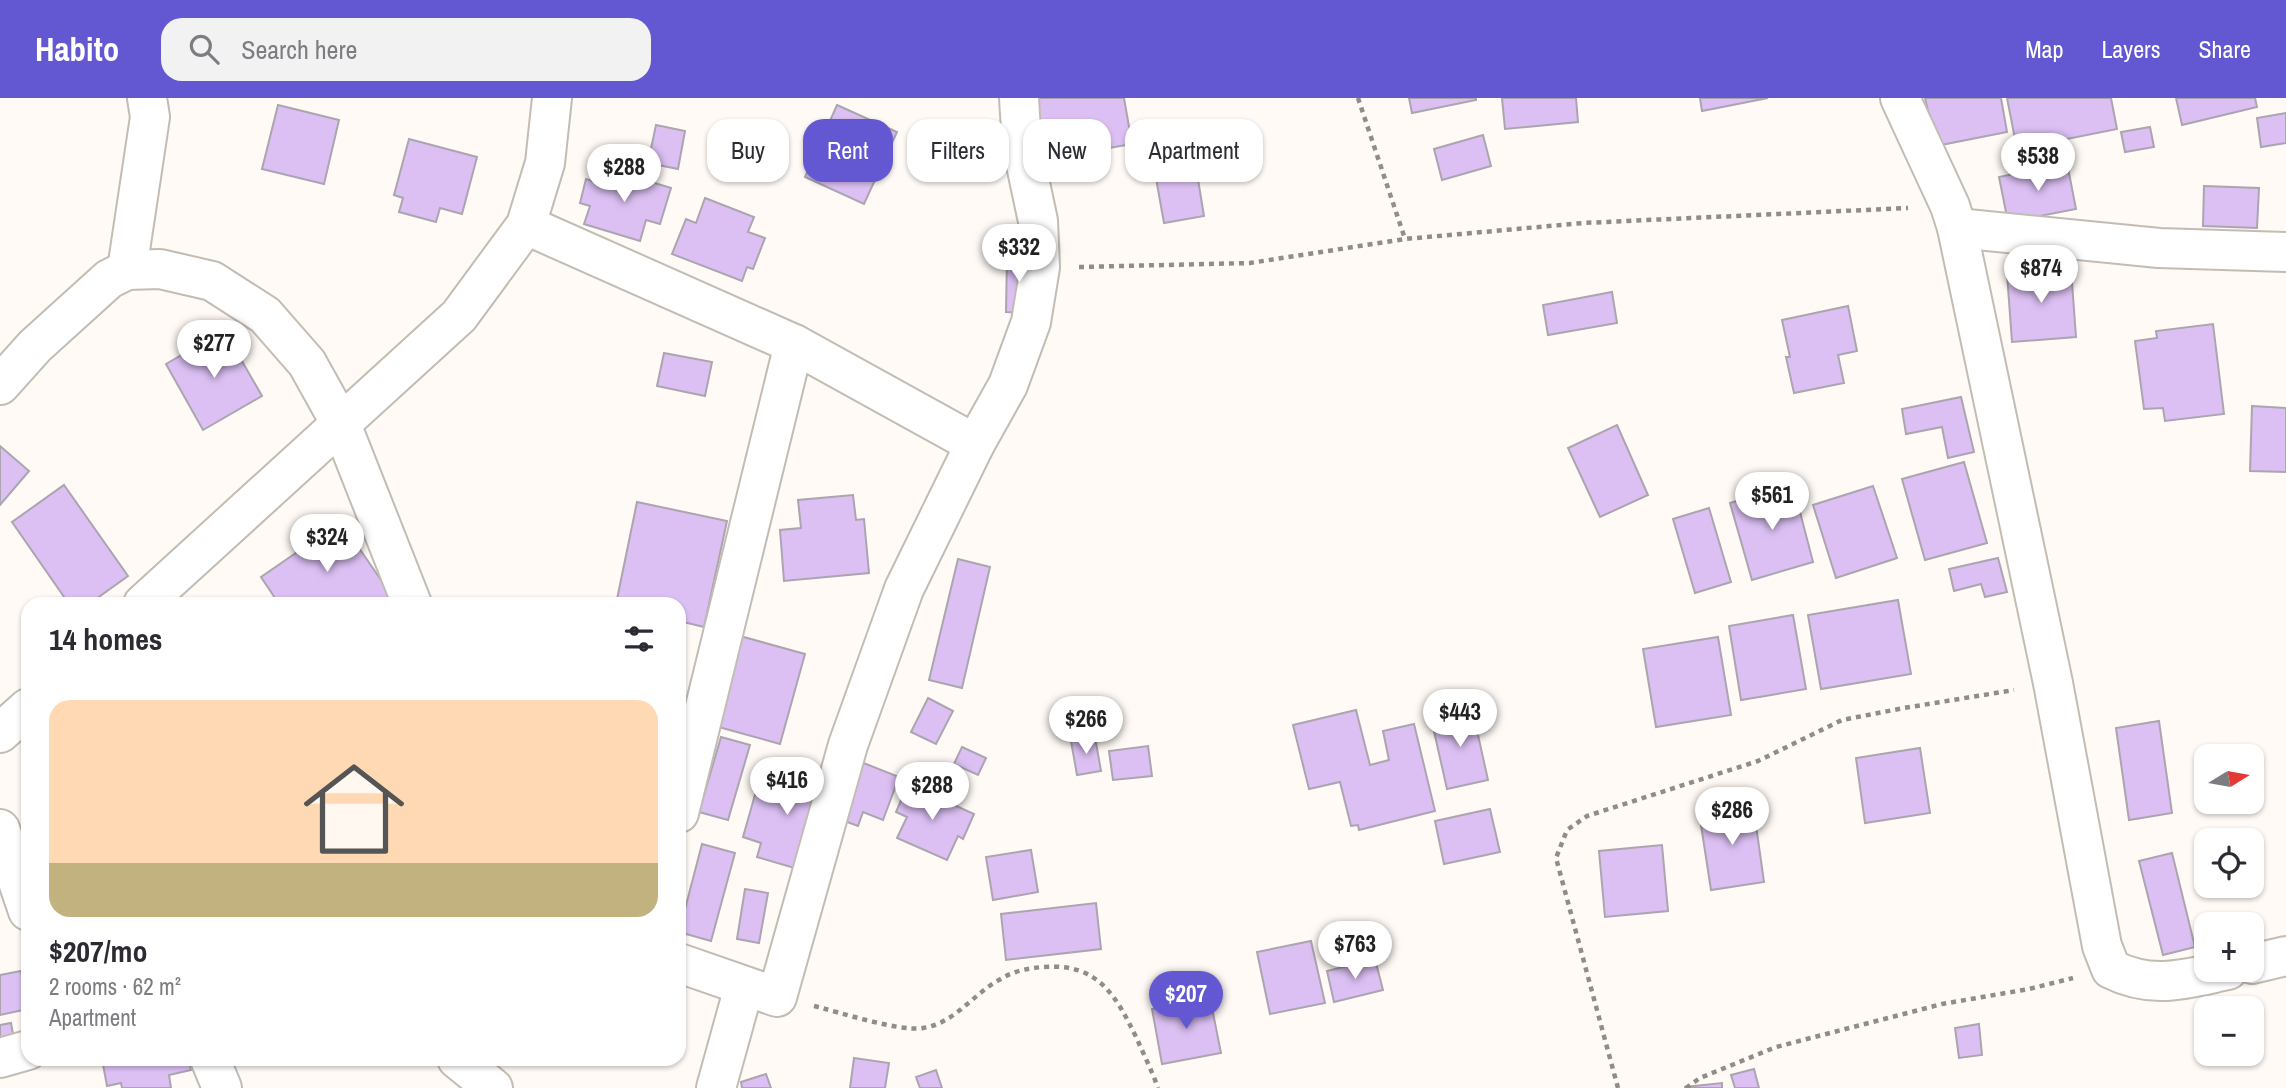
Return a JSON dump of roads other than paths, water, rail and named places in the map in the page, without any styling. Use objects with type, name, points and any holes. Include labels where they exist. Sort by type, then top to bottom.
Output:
[{"type":"street","points":[[128,270],[150,117],[146,98]]},
{"type":"street","points":[[716,1088],[761,992],[904,589],[975,444],[1008,385],[1031,323],[1040,267],[1038,221],[1023,146],[1019,98]]},
{"type":"street","points":[[1900,98],[1953,217],[2053,683],[2102,946],[2111,969],[2128,978],[2171,982],[2194,977]]},
{"type":"street","points":[[151,597],[459,316],[526,225],[545,163],[547,99]]},
{"type":"street","points":[[1953,217],[2159,248],[2286,252]]},
{"type":"street","points":[[526,225],[794,344],[975,444]]},
{"type":"street","points":[[0,385],[35,346],[109,279],[128,270],[160,269],[212,281],[265,315],[307,363],[341,424],[409,597]]},
{"type":"street","points":[[688,735],[794,344]]},
{"type":"street","points":[[0,733],[21,714]]},
{"type":"street","points":[[0,829],[21,890]]},
{"type":"street","points":[[2264,961],[2286,956]]},
{"type":"street","points":[[686,966],[761,992]]},
{"type":"street","points":[[0,1058],[21,1052]]},
{"type":"street","points":[[213,1066],[222,1088]]},
{"type":"street","points":[[466,1066],[493,1088]]}]
